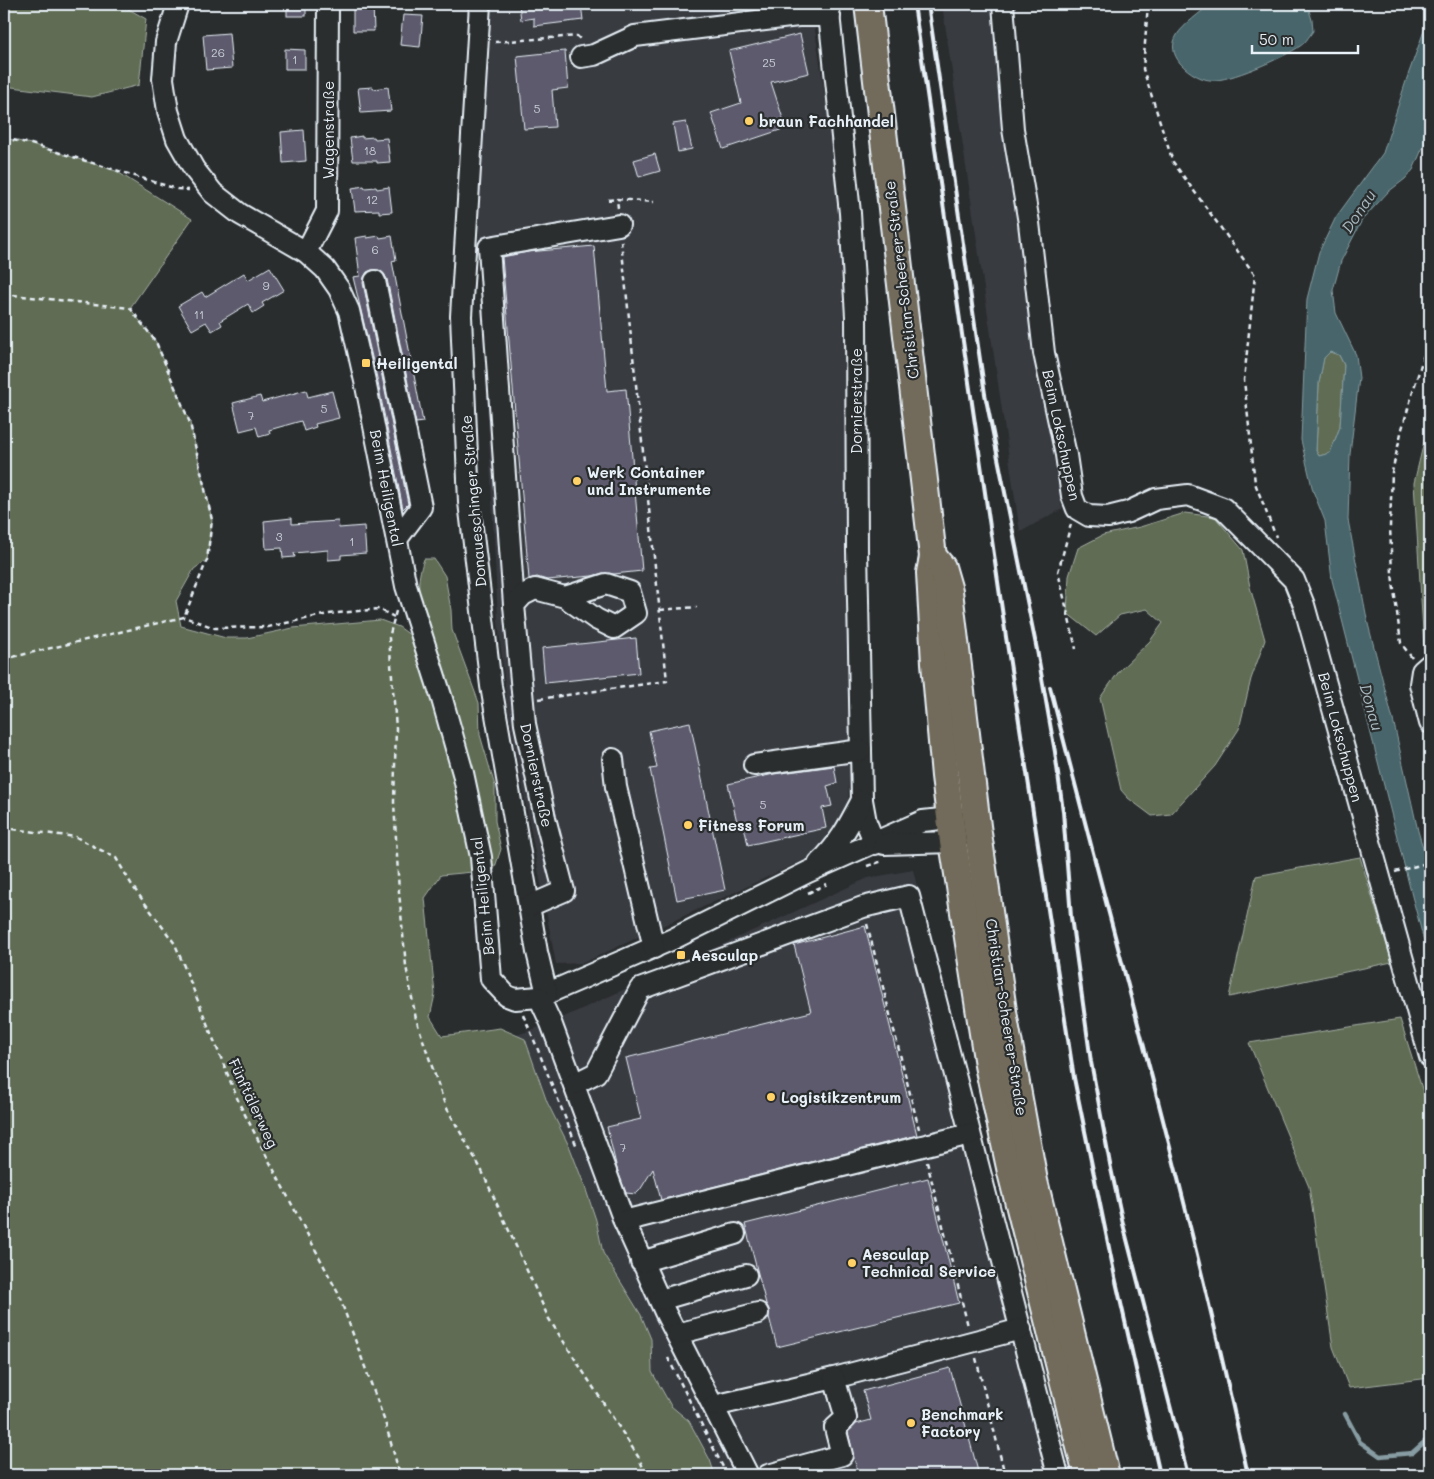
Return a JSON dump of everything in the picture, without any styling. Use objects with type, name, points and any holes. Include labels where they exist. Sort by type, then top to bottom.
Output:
[{"type":"main road","name":"Christian-Scheerer-Straße","points":[[868,4],[933,557],[930,573],[935,664],[952,830],[988,1065],[1011,1172],[1087,1475]]},
{"type":"main road","name":"Christian-Scheerer-Straße","points":[[933,557],[942,567],[949,591],[977,826],[1004,1018],[1034,1181],[1106,1475]]},
{"type":"street","name":"Beim Heiligental","points":[[178,4],[166,42],[163,79],[168,111],[181,146],[194,169],[213,193],[240,214],[306,252],[325,269],[339,289],[349,312],[365,381],[406,586],[463,773],[481,857],[491,979],[507,996],[515,1000],[543,995]]},
{"type":"street","name":"Wagenstraße","points":[[306,252],[327,211],[328,4]]},
{"type":"street","name":"Donaueschinger Straße","points":[[480,4],[461,316],[470,502],[490,686],[543,995],[551,1023],[624,1222],[660,1300],[748,1475]]},
{"type":"street","name":"Beim Lokschuppen","points":[[1003,4],[1013,129],[1029,223],[1044,352],[1066,456],[1072,496],[1077,509],[1089,516],[1108,517],[1128,512],[1156,499],[1188,495],[1223,508],[1294,580],[1304,605],[1430,1056]]},
{"type":"street","name":"Dornierstraße","points":[[829,10],[850,213],[856,317],[862,800],[866,822],[875,844]]},
{"type":"street","points":[[588,56],[635,36],[798,16],[829,10]]},
{"type":"street","name":"Dornierstraße","points":[[529,906],[564,891],[545,818],[522,700],[489,247],[619,225]]},
{"type":"street","points":[[375,281],[421,507],[397,539]]},
{"type":"street","points":[[515,612],[523,595],[535,589],[565,597]]},
{"type":"street","points":[[1426,668],[1420,684],[1430,723]]},
{"type":"street","points":[[754,765],[861,750]]},
{"type":"street","points":[[613,759],[616,787],[654,948]]},
{"type":"street","name":"Dornierstraße","points":[[808,872],[831,852],[843,836],[862,800]]},
{"type":"street","name":"Dornierstraße","points":[[543,995],[654,948],[808,872],[875,844],[923,821],[952,830],[977,826]]},
{"type":"street","points":[[574,1084],[596,1073],[640,989],[863,907],[909,896],[1058,1475]]},
{"type":"street","points":[[624,1222],[970,1134]]},
{"type":"street","points":[[642,1262],[736,1234]]},
{"type":"street","points":[[660,1300],[746,1275]]},
{"type":"street","points":[[677,1334],[758,1313]]},
{"type":"street","points":[[714,1406],[834,1378],[1021,1329]]},
{"type":"street","points":[[768,1475],[842,1456],[835,1428],[846,1418],[834,1378]]},
{"type":"path","points":[[1148,4],[1143,69],[1173,162],[1255,275],[1244,380],[1255,484],[1280,545]]},
{"type":"path","points":[[509,42],[577,36],[588,56]]},
{"type":"path","points":[[4,138],[31,144],[177,189],[213,193]]},
{"type":"path","points":[[522,700],[667,681],[617,199]]},
{"type":"path","points":[[608,200],[654,202]]},
{"type":"path","points":[[4,294],[130,308],[156,342],[190,423],[212,520],[207,560],[184,617]]},
{"type":"path","points":[[1426,668],[1401,643],[1392,574],[1390,526],[1392,472],[1402,428],[1430,334]]},
{"type":"path","points":[[1076,649],[1058,572],[1073,517],[1077,509]]},
{"type":"path","points":[[406,586],[394,616],[389,638],[396,728],[394,802],[398,862],[406,966],[416,1019],[445,1105],[481,1169],[549,1318],[639,1458],[646,1475]]},
{"type":"path","points":[[660,610],[697,607]]},
{"type":"path","points":[[4,659],[184,617],[215,628],[268,627],[328,614],[378,609],[394,616]]},
{"type":"path","name":"Fünftälerweg","points":[[4,828],[76,837],[116,858],[133,887],[175,944],[240,1105],[338,1293],[385,1422],[400,1475]]},
{"type":"path","points":[[1393,872],[1430,862]]},
{"type":"path","points":[[863,907],[1006,1475]]},
{"type":"path","points":[[871,938],[877,936]]},
{"type":"path","points":[[880,974],[886,972]]},
{"type":"path","points":[[888,1008],[894,1006]]},
{"type":"path","points":[[897,1043],[903,1041]]},
{"type":"path","points":[[906,1078],[912,1076]]},
{"type":"path","points":[[914,1111],[920,1110]]},
{"type":"path","points":[[929,1171],[935,1170]]},
{"type":"path","points":[[938,1205],[944,1204]]},
{"type":"path","points":[[946,1240],[953,1239]]},
{"type":"path","points":[[955,1272],[961,1271]]},
{"type":"path","points":[[964,1308],[970,1307]]},
{"type":"path","points":[[981,1376],[987,1375]]},
{"type":"path","points":[[989,1408],[995,1407]]},
{"type":"path","points":[[997,1440],[1003,1439]]},
{"type":"shaded area","points":[[489,4],[811,4],[841,201],[851,721],[848,806],[823,851],[583,963],[556,964],[507,705],[498,621],[477,199]]},
{"type":"shaded area","points":[[942,4],[996,4],[1028,297],[1062,509],[1020,532]]},
{"type":"shaded area","points":[[913,870],[1064,1475],[669,1475],[514,1036],[551,1023],[868,878]]},
{"type":"green space","points":[[4,4],[120,4],[146,19],[139,85],[92,97],[4,86]]},
{"type":"green space","points":[[4,138],[31,144],[116,171],[192,219],[130,308],[156,342],[190,423],[212,520],[207,560],[194,569],[176,601],[181,626],[226,638],[247,638],[293,628],[380,620],[399,627],[410,635],[424,619],[419,589],[424,559],[434,559],[445,576],[451,610],[452,630],[479,703],[480,735],[495,786],[495,821],[501,849],[494,870],[441,875],[425,898],[435,994],[430,1017],[442,1036],[500,1028],[525,1039],[547,1102],[570,1148],[585,1187],[596,1220],[603,1253],[641,1315],[651,1339],[652,1372],[671,1406],[689,1421],[710,1460],[715,1475],[4,1475]]},
{"type":"green space","points":[[1330,352],[1339,355],[1344,365],[1340,427],[1330,453],[1319,456],[1316,451],[1319,383],[1324,357]]},
{"type":"green space","points":[[1430,417],[1430,673],[1424,648],[1414,483]]},
{"type":"green space","points":[[1185,513],[1215,517],[1243,550],[1250,587],[1265,640],[1251,679],[1239,729],[1215,766],[1171,814],[1152,816],[1128,798],[1121,790],[1100,698],[1120,670],[1150,641],[1163,623],[1147,609],[1120,615],[1096,636],[1067,613],[1069,576],[1078,548],[1103,535],[1140,527]]},
{"type":"green space","points":[[1360,857],[1392,962],[1229,997],[1256,876]]},
{"type":"green space","points":[[1400,1019],[1430,1114],[1430,1378],[1349,1388],[1333,1347],[1309,1187],[1249,1043]]},
{"type":"water","points":[[1211,4],[1307,4],[1313,31],[1304,43],[1275,60],[1224,79],[1211,80],[1201,78],[1191,73],[1180,63],[1174,53],[1173,46],[1180,31]]},
{"type":"water","name":"Donau","points":[[1430,14],[1430,131],[1413,170],[1388,192],[1362,220],[1341,261],[1333,290],[1336,313],[1356,355],[1359,378],[1350,454],[1348,520],[1368,624],[1394,724],[1418,831],[1430,871],[1430,963],[1332,580],[1325,521],[1313,491],[1301,440],[1307,299],[1319,252],[1336,217],[1383,153]],"holes":[[[1330,352],[1339,355],[1344,365],[1340,427],[1330,453],[1319,456],[1316,451],[1319,383],[1324,358]]]},
{"type":"building","points":[[287,4],[306,4],[306,16],[287,16]]},
{"type":"building","points":[[353,4],[373,4],[374,31],[353,31]]},
{"type":"building","points":[[519,4],[581,4],[583,20],[534,26],[534,18],[521,20]]},
{"type":"building","points":[[403,15],[423,16],[420,47],[400,45]]},
{"type":"building","points":[[229,33],[232,68],[206,70],[203,35]]},
{"type":"building","points":[[800,34],[809,73],[771,82],[786,128],[723,149],[711,113],[741,103],[729,51]]},
{"type":"building","points":[[285,49],[305,50],[305,69],[285,69]]},
{"type":"building","points":[[565,51],[568,88],[552,90],[555,127],[524,129],[517,56]]},
{"type":"building","points":[[373,87],[373,89],[388,87],[391,111],[361,113],[358,88]]},
{"type":"building","points":[[686,122],[692,149],[678,152],[673,124]]},
{"type":"building","points":[[304,130],[306,161],[283,163],[281,132]]},
{"type":"building","points":[[362,136],[362,138],[387,138],[390,162],[353,161],[350,138]]},
{"type":"building","points":[[655,154],[660,171],[639,177],[634,160]]},
{"type":"building","points":[[364,186],[365,188],[376,187],[377,189],[389,187],[392,212],[379,213],[379,210],[355,211],[352,188]]},
{"type":"building","points":[[367,236],[367,238],[379,236],[380,238],[392,236],[396,260],[392,261],[423,422],[416,423],[387,279],[379,270],[372,270],[367,272],[363,283],[408,504],[403,509],[377,378],[353,277],[360,276],[355,238]]},
{"type":"building","name":"Werk Container und Instrumente","points":[[594,246],[607,391],[626,389],[642,571],[614,574],[603,573],[592,576],[547,580],[537,577],[529,579],[502,257],[528,252]]},
{"type":"building","points":[[270,267],[284,290],[262,303],[264,306],[253,313],[248,304],[220,321],[222,325],[212,331],[206,322],[192,330],[178,306],[202,292],[205,297],[244,273],[248,280]]},
{"type":"building","points":[[306,390],[308,397],[332,391],[339,418],[315,424],[316,427],[304,431],[301,421],[269,430],[270,434],[259,437],[256,427],[240,431],[233,403],[260,396],[262,402]]},
{"type":"building","points":[[292,518],[292,524],[338,521],[339,528],[364,526],[366,553],[341,555],[341,559],[328,560],[328,550],[294,553],[295,557],[283,558],[282,548],[266,549],[264,521]]},
{"type":"building","points":[[636,638],[639,673],[545,683],[542,648]]},
{"type":"building","points":[[690,722],[725,890],[677,900],[650,769],[657,768],[649,731]]},
{"type":"building","points":[[834,766],[837,783],[827,786],[832,806],[822,808],[826,828],[748,845],[743,821],[737,822],[728,784],[774,774]]},
{"type":"building","name":"Logistikzentrum","points":[[865,926],[917,1135],[661,1200],[653,1169],[636,1194],[626,1193],[617,1169],[607,1127],[641,1119],[626,1058],[811,1012],[794,945]]},
{"type":"building","name":"Aesculap Technical Service","points":[[928,1178],[959,1303],[777,1347],[769,1310],[745,1224]]},
{"type":"building","name":"Benchmark Factory","points":[[950,1368],[979,1475],[858,1475],[848,1432],[856,1424],[871,1420],[863,1391]]},
{"type":"waterway","points":[[1345,1414],[1360,1442],[1380,1456],[1412,1453],[1430,1437]]},
{"type":"railway","points":[[914,4],[1006,637],[1074,1078],[1115,1277],[1160,1475]]},
{"type":"railway","points":[[928,4],[985,394],[1037,650],[1055,752],[1063,811],[1071,917],[1091,1062],[1123,1224],[1188,1475]]},
{"type":"railway","points":[[1050,687],[1178,1179],[1248,1475]]},
{"type":"place","name":"braun Fachhandel","points":[[749,121]]},
{"type":"place","name":"Heiligental","points":[[366,363]]},
{"type":"place","name":"Werk Container und Instrumente","points":[[577,481]]},
{"type":"place","name":"Fitness Forum","points":[[688,825]]},
{"type":"place","name":"Aesculap","points":[[681,955]]},
{"type":"place","name":"Logistikzentrum","points":[[771,1097]]},
{"type":"place","name":"Aesculap Technical Service","points":[[852,1263]]},
{"type":"place","name":"Benchmark Factory","points":[[911,1423]]}]
